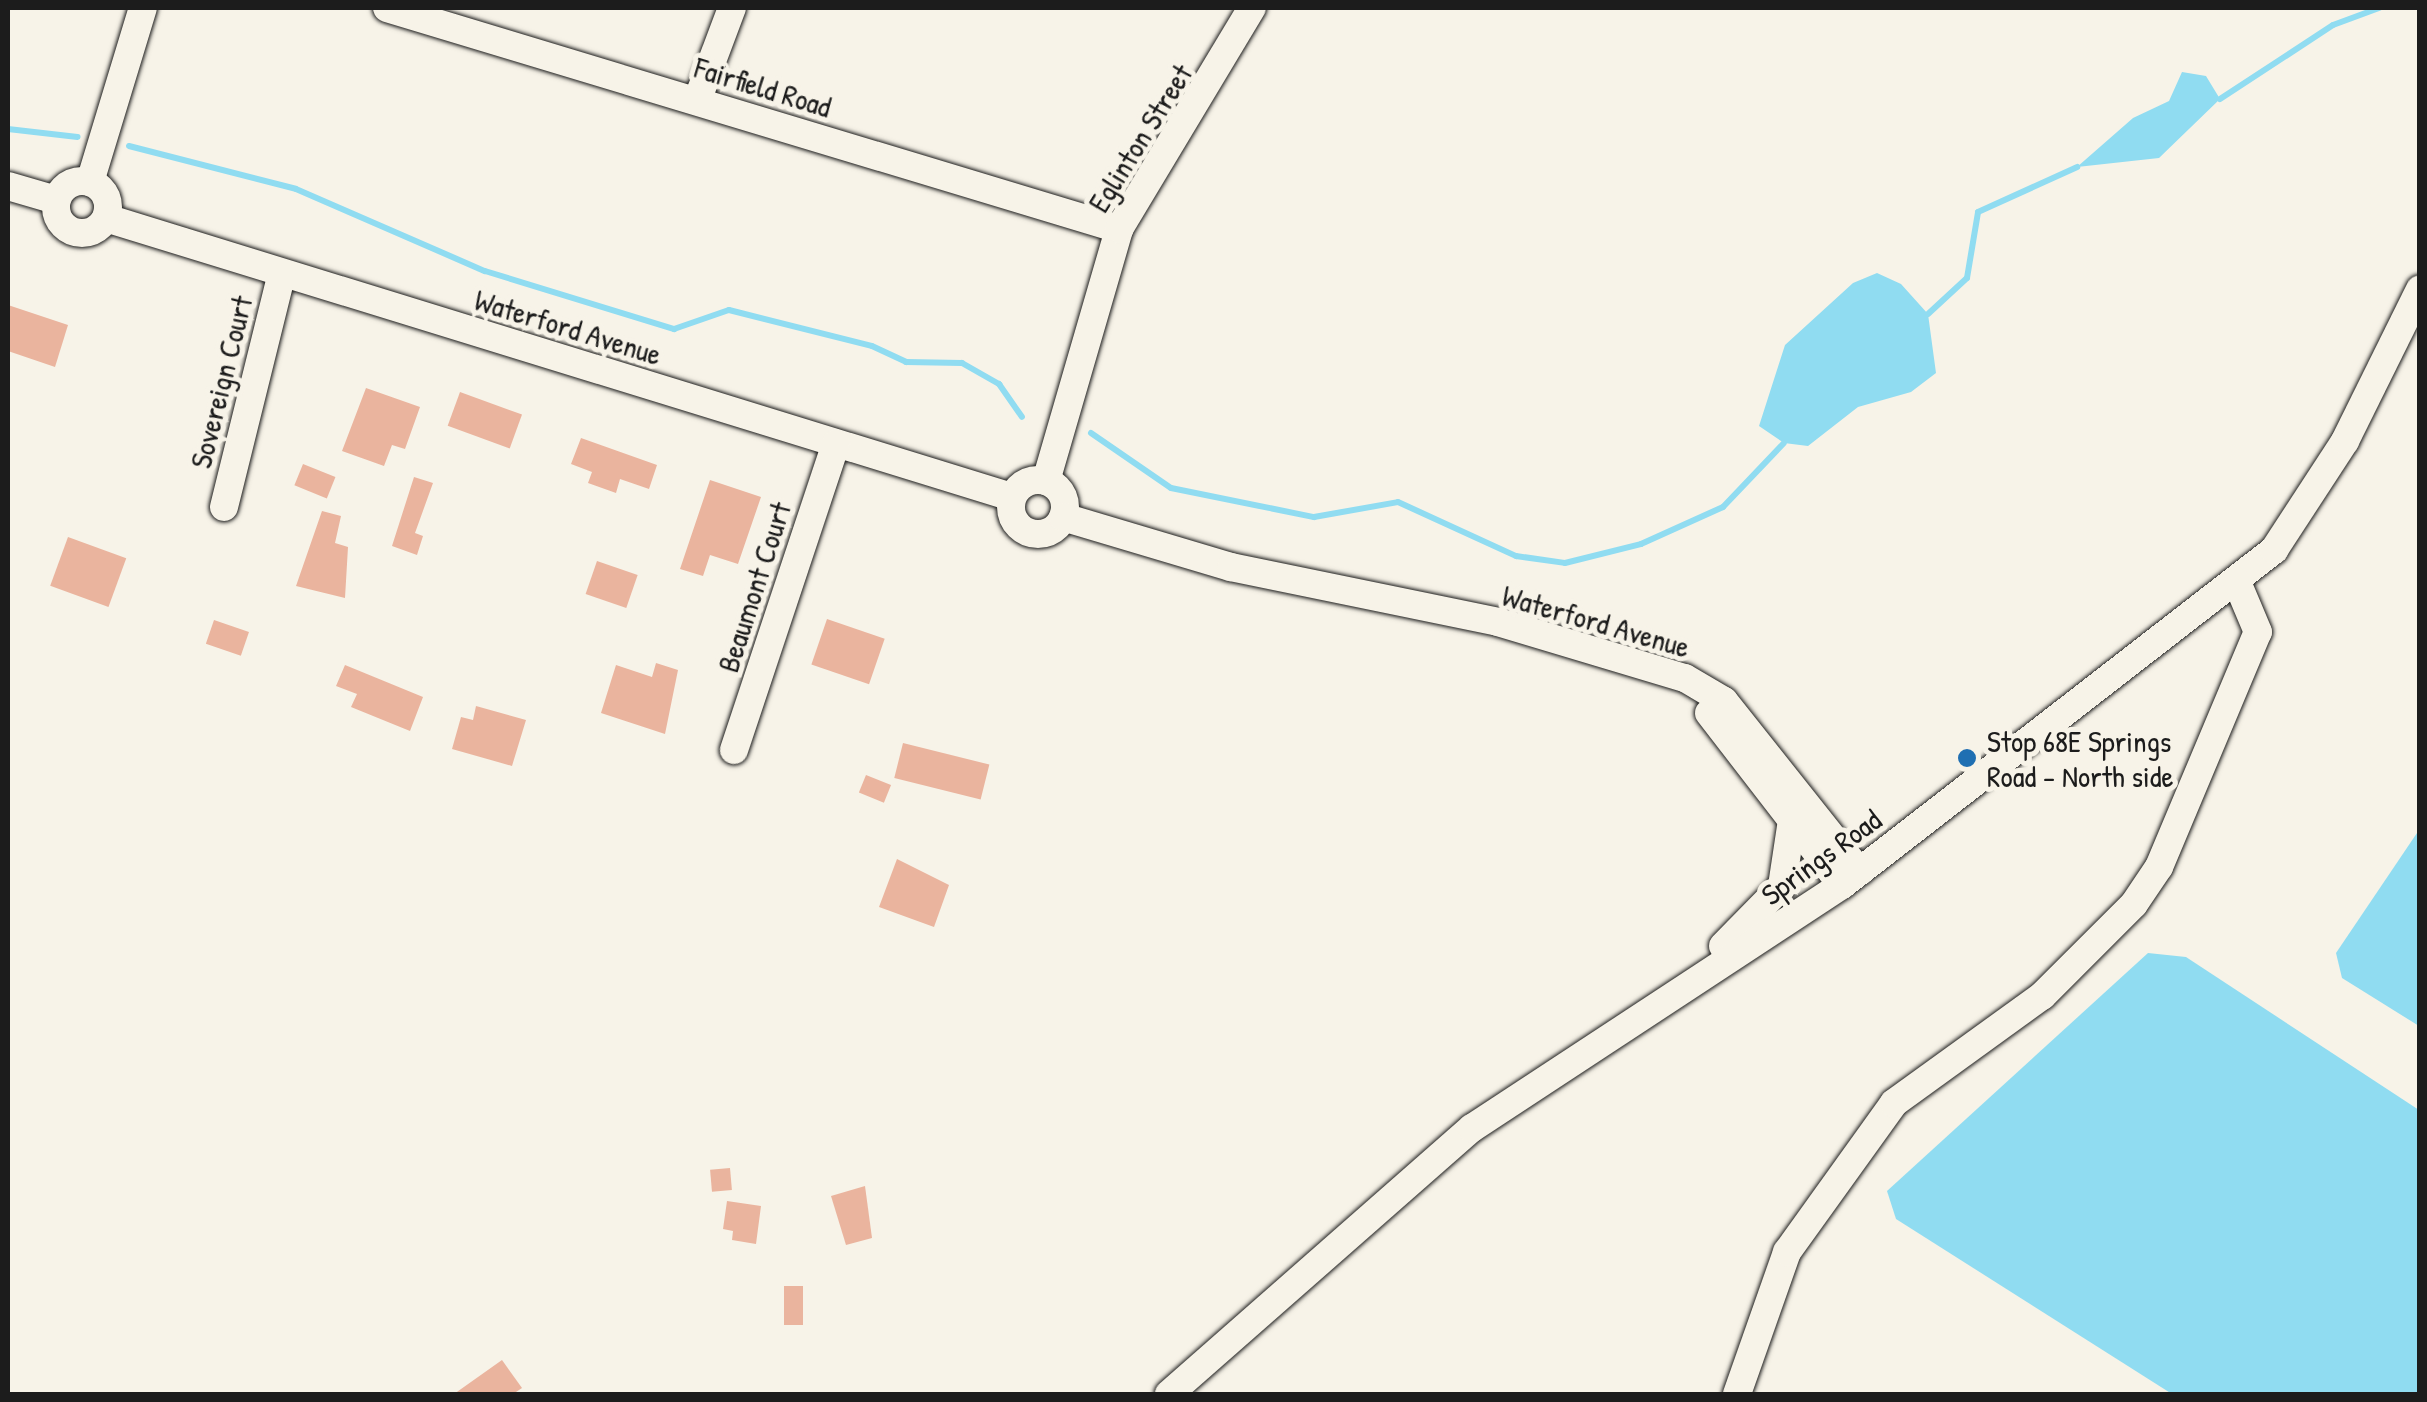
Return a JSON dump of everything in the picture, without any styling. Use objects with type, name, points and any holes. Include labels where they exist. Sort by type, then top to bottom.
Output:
[{"type":"street","points":[[90,182],[143,8]]},
{"type":"street","name":"Fairfield Road","points":[[387,8],[1120,229]]},
{"type":"street","points":[[697,100],[732,8]]},
{"type":"street","name":"Eglinton Street","points":[[1046,481],[1120,229],[1252,8]]},
{"type":"street","points":[[90,182],[106,196],[106,218],[92,232],[72,232],[58,219],[56,200],[69,183],[90,182]]},
{"type":"street","points":[[8,186],[56,200]]},
{"type":"street","name":"Waterford Avenue","points":[[106,218],[1012,498]]},
{"type":"street","name":"Sovereign Court","points":[[224,507],[282,273]]},
{"type":"street","name":"Springs Road","points":[[1168,1394],[1472,1128],[1851,878],[2237,582],[2301,518],[2420,288]]},
{"type":"street","name":"Beaumont Court","points":[[734,750],[836,444]]},
{"type":"street","points":[[1046,481],[1062,496],[1063,517],[1049,532],[1028,533],[1012,518],[1012,498],[1026,482],[1046,481]]},
{"type":"street","name":"Waterford Avenue","points":[[1063,517],[1232,567],[1468,621],[1515,627],[1705,687],[1851,878]]},
{"type":"street","points":[[1737,1394],[1787,1252],[1884,1115],[1936,1068],[2042,996],[2134,904],[2159,866],[2258,632],[2237,582]]},
{"type":"street","name":"Waterford Avenue","points":[[1468,621],[1494,639],[1694,699],[1792,820],[1851,878]]},
{"type":"street","points":[[1472,1128],[1494,1096],[1753,923],[1789,870],[1792,820]]},
{"type":"water","points":[[2182,72],[2206,76],[2220,99],[2159,158],[2077,167],[2133,118],[2169,101]]},
{"type":"water","points":[[1877,273],[1901,284],[1928,314],[1936,373],[1911,392],[1858,407],[1808,446],[1784,443],[1759,426],[1785,345],[1853,283]]},
{"type":"water","points":[[2419,830],[2419,1026],[2342,978],[2336,953]]},
{"type":"water","points":[[2148,953],[2186,957],[2419,1110],[2419,1394],[2172,1394],[1896,1219],[1887,1191]]},
{"type":"building","points":[[8,305],[68,325],[55,367],[8,351]]},
{"type":"building","points":[[366,388],[420,407],[405,449],[392,445],[384,466],[342,451]]},
{"type":"building","points":[[460,392],[522,415],[510,448],[448,426]]},
{"type":"building","points":[[581,438],[657,465],[649,489],[620,479],[616,493],[588,483],[592,472],[571,464]]},
{"type":"building","points":[[303,464],[335,477],[327,498],[294,485]]},
{"type":"building","points":[[414,477],[433,483],[415,533],[423,536],[417,555],[392,546]]},
{"type":"building","points":[[710,480],[761,497],[738,564],[710,555],[703,576],[680,569]]},
{"type":"building","points":[[322,511],[341,516],[335,543],[348,547],[345,598],[296,586]]},
{"type":"building","points":[[68,537],[126,558],[108,607],[50,586]]},
{"type":"building","points":[[597,561],[638,575],[626,608],[586,594]]},
{"type":"building","points":[[827,619],[885,639],[869,684],[811,664]]},
{"type":"building","points":[[214,620],[249,632],[241,656],[206,644]]},
{"type":"building","points":[[656,663],[678,670],[665,734],[601,713],[616,665],[652,677]]},
{"type":"building","points":[[345,665],[423,697],[410,731],[351,707],[357,694],[336,686]]},
{"type":"building","points":[[476,706],[526,720],[512,766],[452,749],[461,717],[473,720]]},
{"type":"building","points":[[903,743],[989,765],[981,799],[894,778]]},
{"type":"building","points":[[866,775],[891,785],[884,803],[859,793]]},
{"type":"building","points":[[897,859],[949,885],[934,927],[879,907]]},
{"type":"building","points":[[730,1168],[732,1190],[712,1192],[710,1170]]},
{"type":"building","points":[[865,1186],[872,1238],[846,1245],[831,1196]]},
{"type":"building","points":[[727,1201],[761,1206],[756,1244],[732,1240],[733,1231],[723,1229]]},
{"type":"building","points":[[784,1286],[803,1286],[803,1325],[784,1325]]},
{"type":"building","points":[[502,1360],[522,1388],[513,1394],[454,1394]]},
{"type":"waterway","points":[[2220,99],[2333,25],[2379,8]]},
{"type":"waterway","points":[[8,129],[78,137]]},
{"type":"waterway","points":[[129,146],[296,189],[485,271],[674,329],[729,310],[872,346],[906,362],[962,363],[999,384],[1022,417]]},
{"type":"waterway","points":[[1928,314],[1967,278],[1978,212],[2077,167]]},
{"type":"waterway","points":[[1091,433],[1171,488],[1314,517],[1398,502],[1516,556],[1565,563],[1641,544],[1723,507],[1784,443]]},
{"type":"place","name":"Stop 68E Springs Road - North side","points":[[1967,758]]}]
